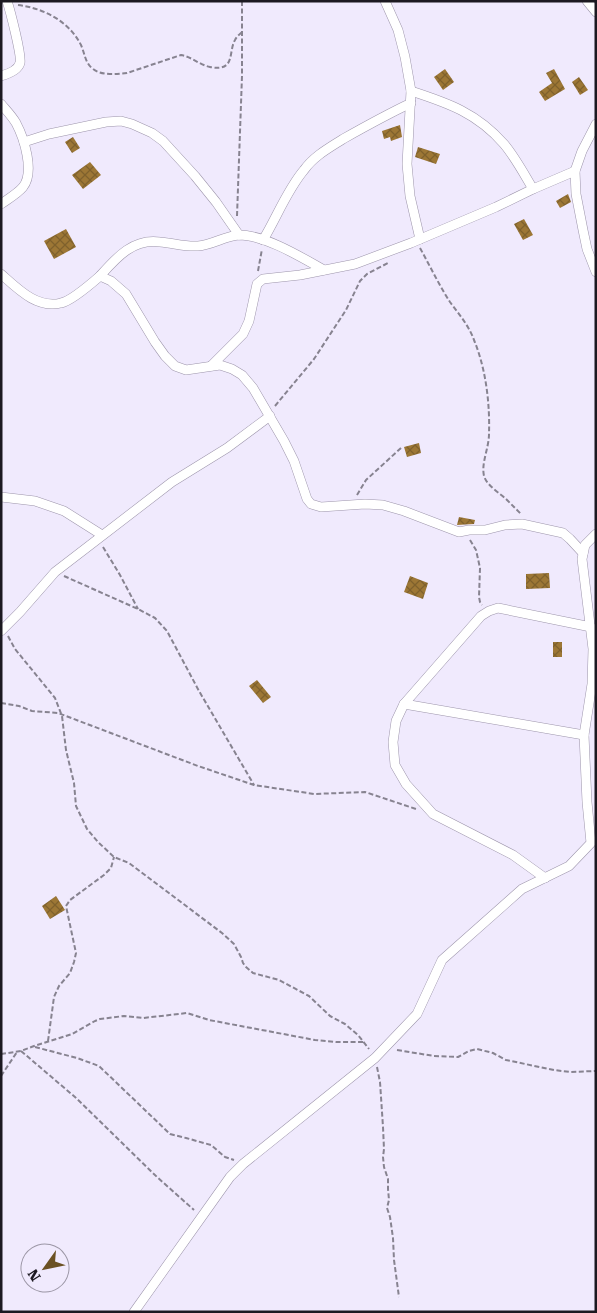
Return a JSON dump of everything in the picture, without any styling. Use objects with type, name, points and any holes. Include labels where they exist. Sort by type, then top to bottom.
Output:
[{"type":"street","points":[[385,1],[398,30],[411,91],[412,103],[407,164],[410,196],[418,240]]},
{"type":"street","points":[[587,1],[596,12]]},
{"type":"street","points":[[1,76],[16,68],[21,60],[8,2]]},
{"type":"street","points":[[411,91],[457,107],[492,131],[505,145],[533,189]]},
{"type":"street","points":[[263,240],[289,192],[311,161],[375,120],[412,103]]},
{"type":"street","points":[[1,104],[16,122],[24,142],[28,161],[28,174],[24,186],[1,204]]},
{"type":"street","points":[[24,142],[57,132],[106,122],[121,121],[132,124],[152,133],[163,141],[211,195],[238,233],[263,240],[299,256],[324,270]]},
{"type":"street","points":[[596,124],[582,151],[576,171],[576,194],[582,230],[586,249],[596,272]]},
{"type":"street","points":[[211,366],[243,334],[249,321],[257,284],[263,279],[300,275],[355,264],[418,240],[576,171]]},
{"type":"street","points":[[1,274],[24,294],[44,304],[62,303],[100,276],[120,255],[132,246],[143,242],[158,241],[198,246],[238,233]]},
{"type":"street","points":[[100,276],[111,281],[126,294],[155,342],[175,366],[186,370],[220,365],[242,375],[253,388],[269,414],[294,461],[307,499],[311,504],[321,507],[365,504],[383,505],[459,532],[522,524],[563,533],[583,553]]},
{"type":"street","points":[[3,630],[55,572],[172,482],[227,448],[269,414]]},
{"type":"street","points":[[1,498],[35,501],[64,511],[100,537]]},
{"type":"street","points":[[134,1312],[230,1177],[242,1164],[375,1058],[417,1014],[442,960],[522,889],[569,866],[591,843],[584,735],[592,684],[593,650],[583,553],[585,545],[596,534]]},
{"type":"street","points":[[545,878],[513,855],[433,814],[406,784],[395,765],[393,742],[396,721],[404,704],[481,616],[489,611],[498,608],[591,626]]},
{"type":"street","points":[[404,704],[584,735]]},
{"type":"path","points":[[238,233],[243,31],[242,1]]},
{"type":"path","points":[[8,2],[30,6],[61,21],[74,34],[82,46],[85,59],[89,64],[94,70],[103,73],[127,73],[181,55],[210,67],[221,67],[231,60],[233,42],[243,31]]},
{"type":"path","points":[[257,284],[263,240]]},
{"type":"path","points":[[418,240],[449,301],[464,321],[474,340],[480,358],[486,386],[489,423],[484,475],[487,482],[526,519]]},
{"type":"path","points":[[269,414],[314,359],[346,310],[360,281],[367,274],[389,262]]},
{"type":"path","points":[[350,506],[366,480],[401,448]]},
{"type":"path","points":[[469,530],[470,542],[476,550],[480,568],[480,602],[489,611]]},
{"type":"path","points":[[100,537],[138,608]]},
{"type":"path","points":[[55,572],[138,608],[155,618],[167,631],[199,691],[254,785]]},
{"type":"path","points":[[3,630],[15,649],[55,698],[62,716],[66,750],[74,783],[76,806],[87,829],[98,842],[114,858],[129,862],[222,933],[234,944],[243,963],[254,973],[280,980],[309,996],[330,1016],[358,1035],[375,1058],[380,1082],[384,1167],[388,1179],[389,1200],[387,1208],[393,1238],[399,1297]]},
{"type":"path","points":[[1,703],[19,706],[32,711],[58,713],[254,785],[314,794],[365,792],[417,809]]},
{"type":"path","points":[[48,1041],[54,998],[59,986],[70,973],[76,953],[66,906],[70,900],[111,868],[114,858]]},
{"type":"path","points":[[1,1054],[21,1051],[72,1034],[100,1019],[124,1016],[143,1018],[187,1014],[209,1020],[315,1040],[364,1042]]},
{"type":"path","points":[[34,1046],[100,1066],[170,1134],[211,1145],[225,1157],[242,1164]]},
{"type":"path","points":[[384,1048],[434,1056],[458,1057],[477,1049],[493,1053],[506,1060],[554,1070],[570,1072],[596,1071]]},
{"type":"path","points":[[21,1051],[75,1097],[157,1177],[202,1217]]},
{"type":"path","points":[[1,1076],[16,1052]]},
{"type":"building","points":[[445,69],[454,82],[443,90],[434,77]]},
{"type":"building","points":[[554,69],[565,89],[545,101],[539,92],[552,83],[546,73]]},
{"type":"building","points":[[579,77],[588,90],[580,95],[572,82]]},
{"type":"building","points":[[400,125],[402,137],[391,141],[390,137],[384,139],[382,131]]},
{"type":"building","points":[[73,137],[80,148],[72,153],[65,142]]},
{"type":"building","points":[[418,147],[440,154],[436,164],[415,157]]},
{"type":"building","points":[[90,162],[101,175],[83,189],[72,175]]},
{"type":"building","points":[[568,194],[571,202],[560,208],[556,201]]},
{"type":"building","points":[[524,219],[533,235],[523,240],[514,224]]},
{"type":"building","points":[[66,229],[76,247],[54,259],[44,241]]},
{"type":"building","points":[[419,443],[421,453],[407,457],[404,447]]},
{"type":"building","points":[[459,517],[475,520],[474,524],[457,525]]},
{"type":"building","points":[[549,573],[550,588],[526,589],[526,574]]},
{"type":"building","points":[[410,576],[428,583],[423,599],[404,592]]},
{"type":"building","points":[[553,642],[562,642],[562,657],[553,657]]},
{"type":"building","points":[[257,680],[271,697],[263,703],[249,686]]},
{"type":"building","points":[[56,896],[65,910],[50,919],[42,906]]}]
